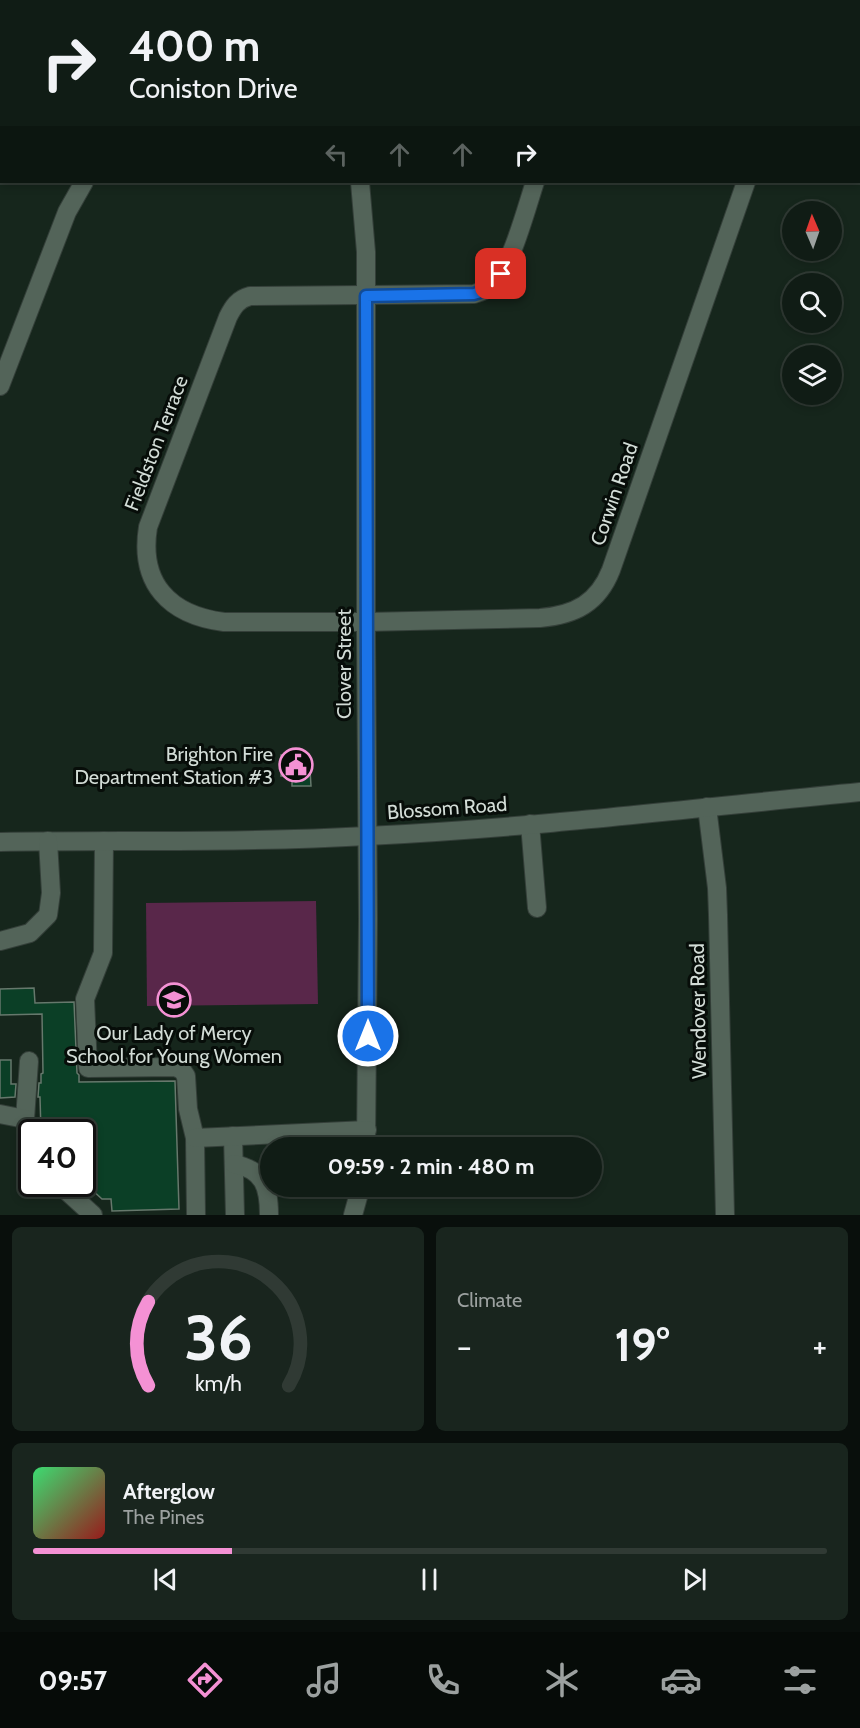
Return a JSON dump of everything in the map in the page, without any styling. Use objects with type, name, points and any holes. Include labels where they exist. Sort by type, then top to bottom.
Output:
[{"type":"street","points":[[0,386],[67,212],[83,183]]},
{"type":"street","name":"Fieldston Terrace","points":[[366,622],[208,620],[187,612],[167,598],[153,580],[146,555],[146,540],[151,518],[228,317],[240,300],[250,296],[366,296],[483,292],[494,283],[504,268],[536,183]]},
{"type":"street","name":"Corwin Road","points":[[366,622],[553,617],[575,610],[598,594],[608,579],[747,183]]},
{"type":"street","name":"Clover Street","points":[[361,184],[366,252],[367,1137]]},
{"type":"street","name":"Blossom Road","points":[[0,842],[367,836],[530,824],[860,792]]},
{"type":"street","name":"Wendover Road","points":[[707,807],[717,888],[725,1215]]},
{"type":"street","points":[[530,824],[537,908]]},
{"type":"street","points":[[0,941],[30,933],[48,915],[51,893],[48,841]]},
{"type":"street","points":[[104,841],[103,953],[85,999],[88,1068],[175,1067],[182,1070],[186,1076],[188,1109],[195,1138],[196,1215]]},
{"type":"street","points":[[0,1114],[25,1119],[29,1061]]},
{"type":"street","points":[[233,1137],[235,1215]]},
{"type":"street","points":[[195,1138],[260,1137]]},
{"type":"street","points":[[234,1164],[246,1166],[254,1171],[264,1183],[269,1195],[269,1215]]},
{"type":"street","points":[[73,1197],[93,1215]]},
{"type":"street","points":[[353,1215],[357,1197]]},
{"type":"shaded area","points":[[316,901],[318,1004],[147,1006],[146,903]]},
{"type":"building","name":"Brighton Fire Department Station #3","points":[[309,754],[311,786],[292,786],[292,776],[281,776],[281,755]]},
{"type":"building","name":"Our Lady of Mercy School for Young Women","points":[[34,988],[35,1003],[74,1002],[79,1082],[175,1081],[179,1209],[112,1211],[111,1199],[102,1199],[96,1194],[96,1119],[41,1119],[40,1097],[38,1097],[39,1083],[41,1083],[43,1073],[42,1014],[0,1015],[0,989]]},
{"type":"building","name":"Our Lady of Mercy School for Young Women","points":[[0,1060],[11,1060],[11,1084],[16,1084],[15,1097],[0,1098]]},
{"type":"place","name":"Brighton Fire Department Station #3","points":[[296,765]]},
{"type":"place","name":"Our Lady of Mercy School for Young Women","points":[[174,1000]]},
{"type":"route","points":[[368,1036],[366,296],[474,294],[483,292],[501,274]]}]
